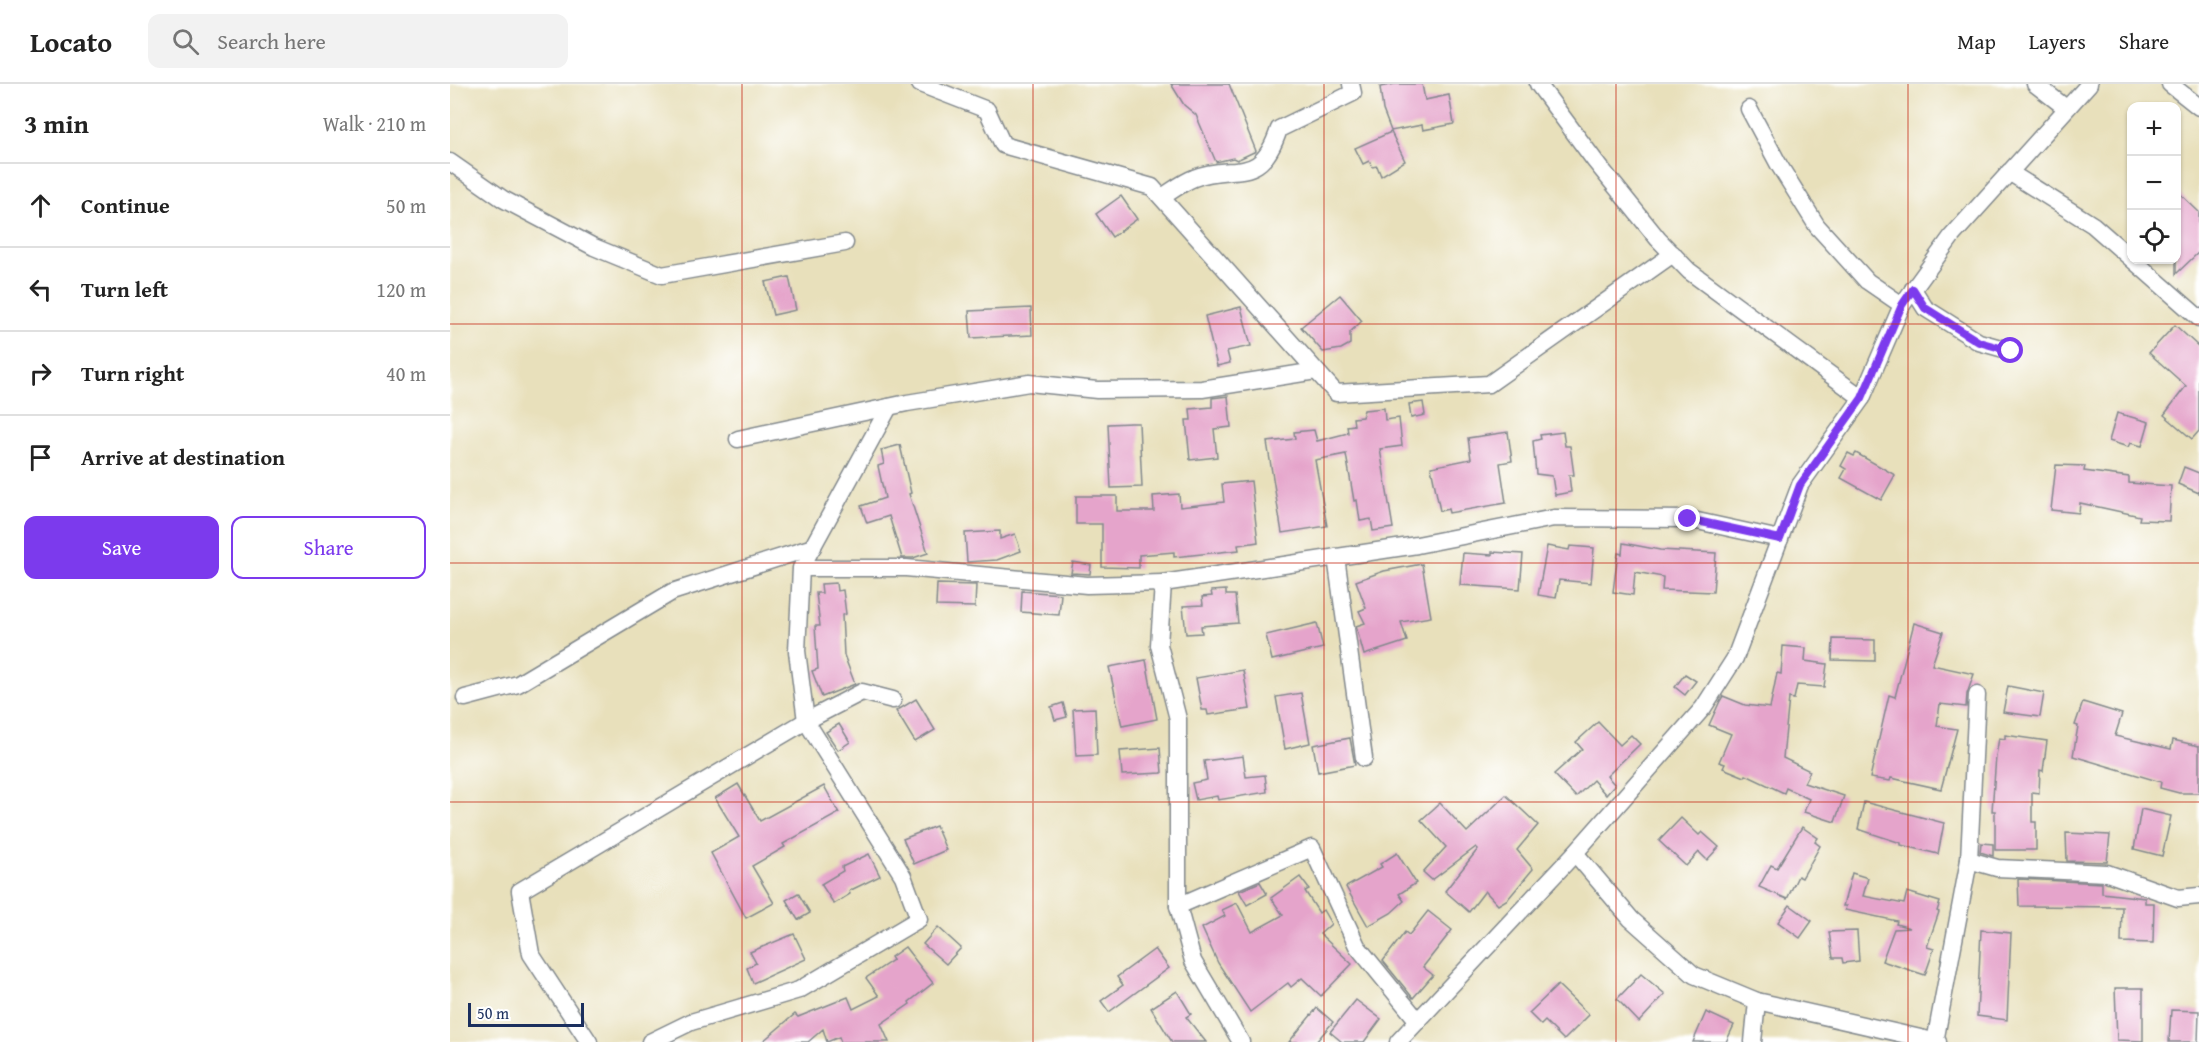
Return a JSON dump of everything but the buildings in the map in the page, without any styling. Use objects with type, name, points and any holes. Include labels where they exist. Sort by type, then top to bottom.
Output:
[{"type":"street","points":[[920,84],[987,110],[1003,145],[1152,187],[1336,393],[1489,384],[1673,254]]},
{"type":"street","points":[[1162,197],[1194,177],[1248,171],[1273,149],[1279,129],[1353,93],[1351,84]]},
{"type":"street","points":[[1538,84],[1595,161],[1689,271],[1862,398]]},
{"type":"street","points":[[2035,84],[2066,108]]},
{"type":"street","points":[[1398,1042],[1575,853],[1703,708],[1735,658],[1800,485],[1862,398],[1902,305],[1952,236],[2089,84]]},
{"type":"street","points":[[2170,84],[2199,107]]},
{"type":"street","points":[[1749,109],[1779,165],[1817,226],[1867,281],[1902,305]]},
{"type":"street","points":[[450,162],[503,199],[594,247],[662,275],[845,243]]},
{"type":"street","points":[[2009,172],[2093,225],[2199,318]]},
{"type":"street","points":[[1913,289],[1925,308],[1979,342],[2011,351]]},
{"type":"street","points":[[738,439],[890,407],[1029,383],[1097,390],[1202,389],[1316,371]]},
{"type":"street","points":[[650,1042],[691,1022],[799,990],[919,919],[903,876],[806,722],[797,651],[801,568],[890,407]]},
{"type":"street","points":[[801,568],[906,568],[1088,585],[1163,583],[1336,557],[1554,518],[1688,519],[1780,539]]},
{"type":"street","points":[[465,698],[518,684],[672,592],[813,548]]},
{"type":"street","points":[[1336,557],[1364,758]]},
{"type":"street","points":[[1163,583],[1159,645],[1178,719],[1178,906],[1193,961],[1241,1042]]},
{"type":"street","points":[[588,1042],[531,954],[520,891],[806,722],[862,693],[893,700]]},
{"type":"street","points":[[1575,853],[1631,920],[1694,975],[1757,1000],[1937,1042],[1969,860],[1977,695]]},
{"type":"street","points":[[1178,906],[1312,848],[1357,946],[1418,1021]]},
{"type":"street","points":[[1969,860],[1997,868],[2107,873],[2178,898],[2199,896]]},
{"type":"street","points":[[1753,1042],[1757,1000]]},
{"type":"route","points":[[1688,519],[1780,539],[1800,485],[1862,398],[1902,305],[1913,289],[1925,308],[1979,342],[2011,351]]}]
